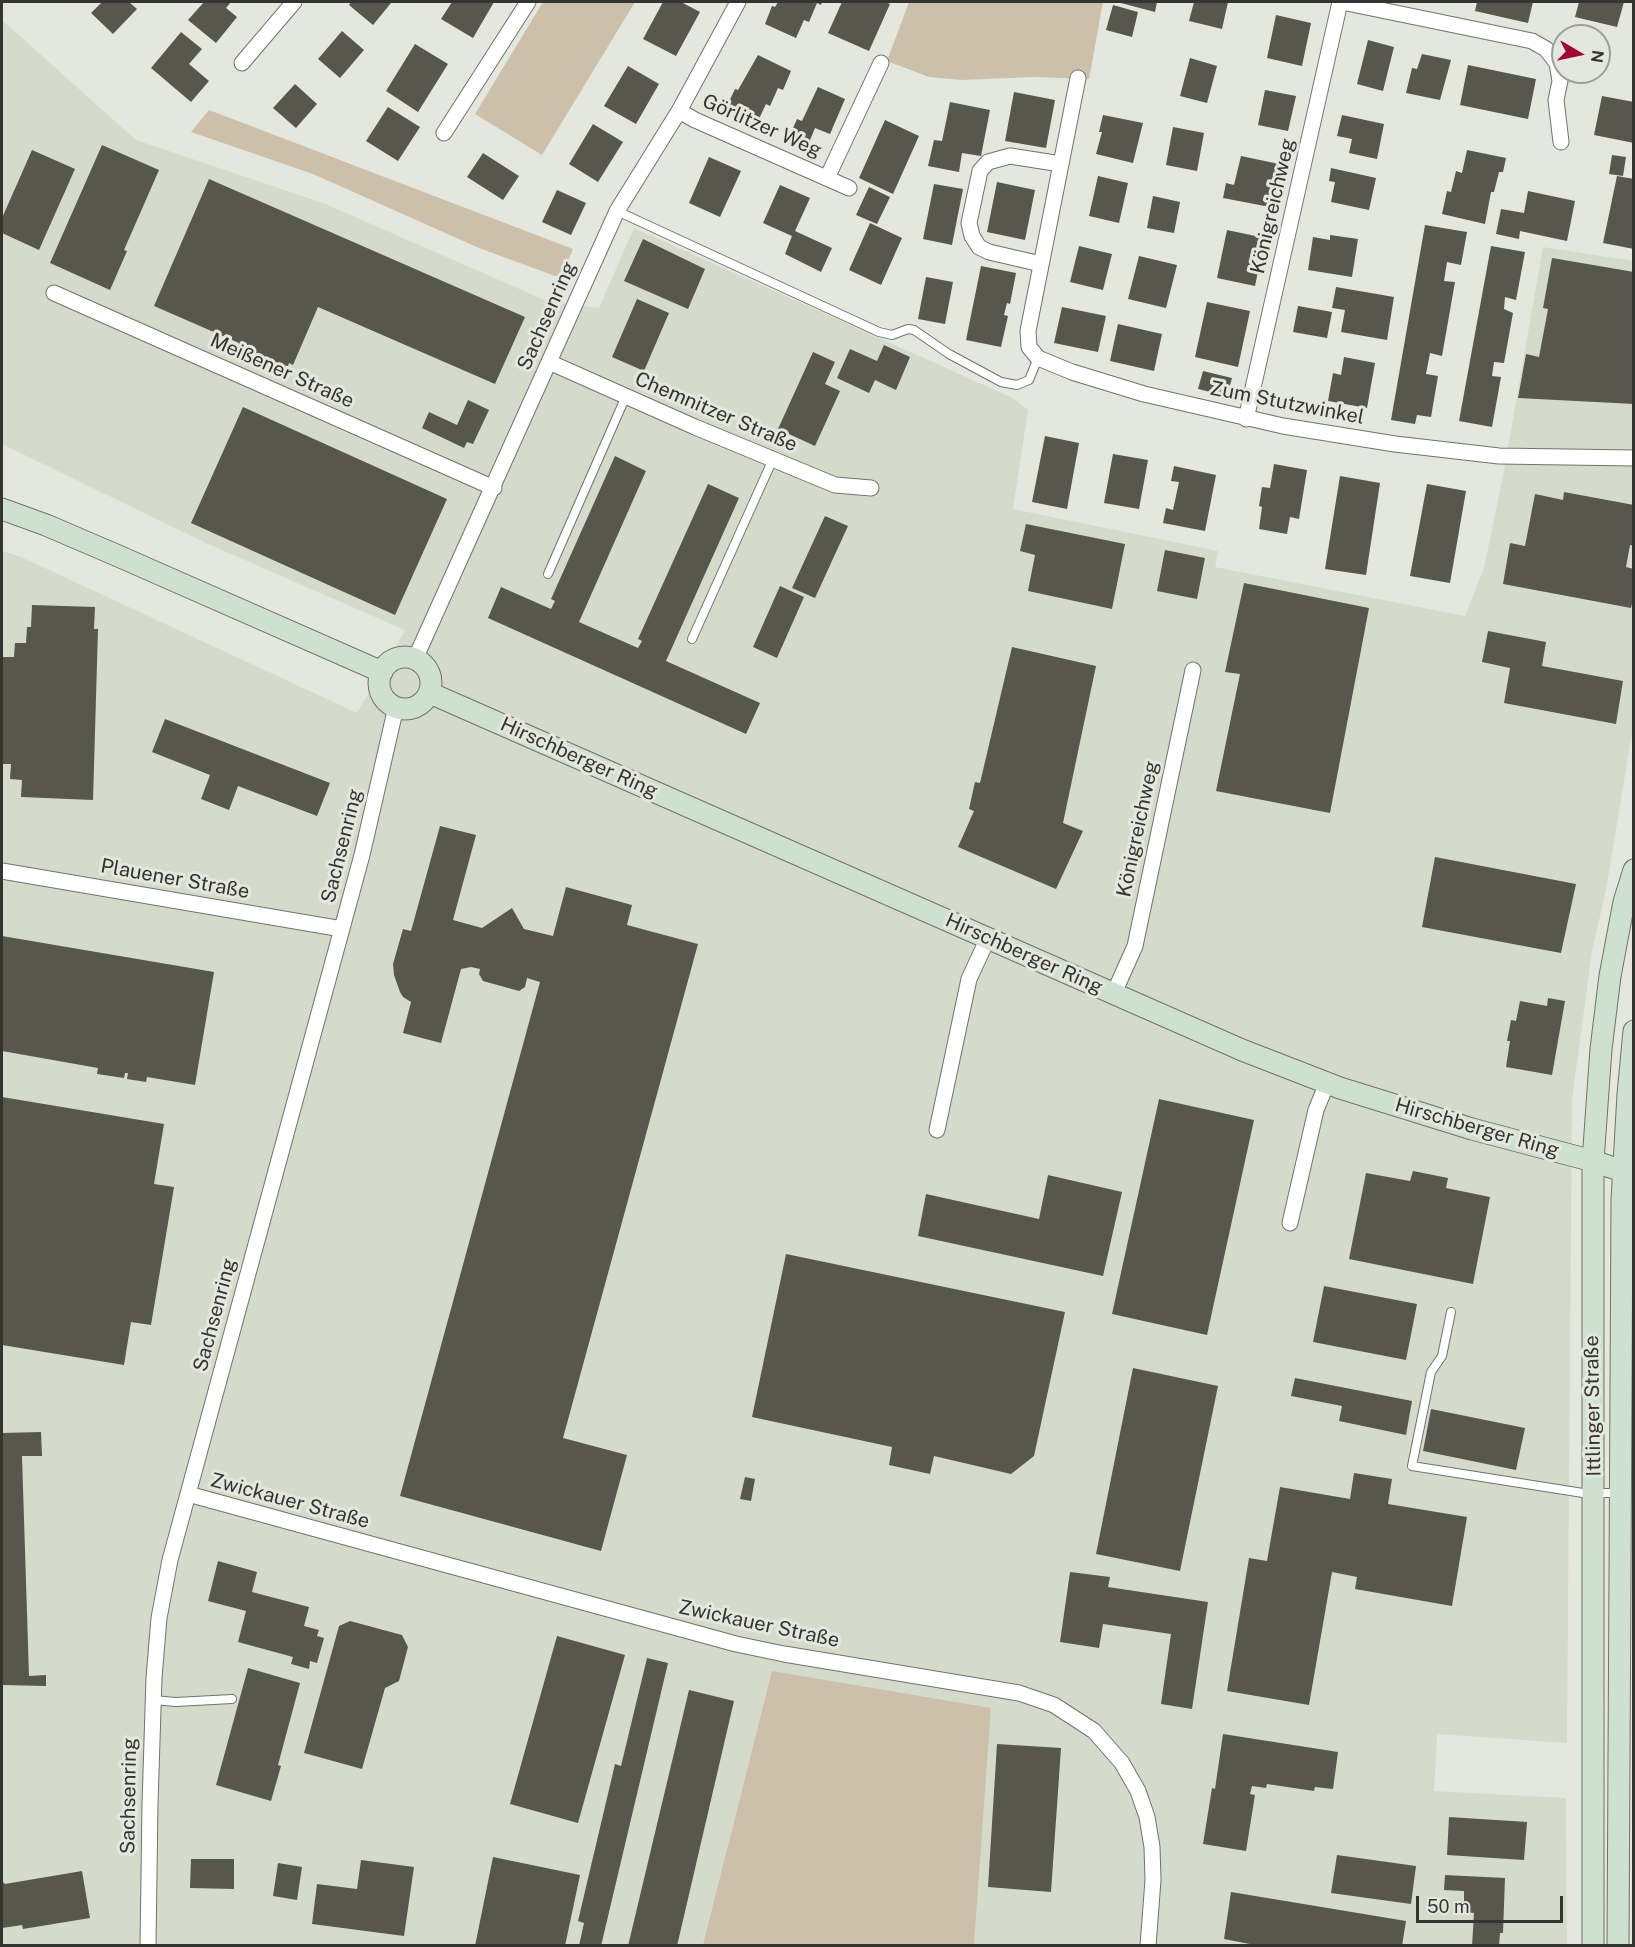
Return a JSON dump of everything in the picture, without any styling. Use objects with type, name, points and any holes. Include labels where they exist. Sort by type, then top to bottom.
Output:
[{"type":"street","points":[[242,63],[294,2]]},
{"type":"street","points":[[444,132],[528,2]]},
{"type":"street","name":"Sachsenring","points":[[415,658],[494,488],[617,211],[679,111],[738,2]]},
{"type":"street","name":"Königreichweg","points":[[1246,419],[1341,2],[1532,41],[1546,49],[1557,63],[1560,81],[1556,100],[1561,142]]},
{"type":"street","name":"Görlitzer Weg","points":[[827,178],[881,63]]},
{"type":"street","points":[[1038,358],[1029,347],[1028,331],[1078,78]]},
{"type":"street","name":"Görlitzer Weg","points":[[679,111],[849,188]]},
{"type":"street","points":[[1041,264],[989,252],[979,247],[972,236],[969,224],[980,171],[988,162],[1010,156],[1060,164]]},
{"type":"street","name":"Meißener Straße","points":[[54,292],[494,488]]},
{"type":"street","name":"Zum Stutzwinkel","points":[[1038,358],[1109,384],[1246,419],[1395,444],[1498,456],[1634,458]]},
{"type":"street","name":"Chemnitzer Straße","points":[[549,362],[835,485],[871,488]]},
{"type":"street","points":[[2,509],[96,546],[382,672]]},
{"type":"street","points":[[415,658],[429,671],[430,693],[417,706],[405,709],[396,707],[384,698],[380,686],[382,672],[389,662],[395,659],[415,658]]},
{"type":"street","name":"Königreichweg","points":[[1114,993],[1135,946],[1193,670]]},
{"type":"street","name":"Hirschberger Ring","points":[[430,693],[1242,1050],[1327,1083],[1472,1129],[1593,1161],[1629,1174]]},
{"type":"street","name":"Sachsenring","points":[[148,1946],[153,1700],[159,1618],[170,1560],[365,844],[396,707]]},
{"type":"street","name":"Ittlinger Straße","points":[[1593,1946],[1593,1161],[1601,1049],[1610,976],[1624,902],[1634,870]]},
{"type":"street","name":"Plauener Straße","points":[[2,871],[342,929]]},
{"type":"street","points":[[937,1130],[969,979],[988,938]]},
{"type":"street","name":"Ittlinger Straße","points":[[1618,1946],[1624,1521],[1621,1494],[1622,1200],[1629,1174],[1628,1094],[1634,1031]]},
{"type":"street","points":[[1290,1223],[1316,1110],[1327,1083]]},
{"type":"street","name":"Zwickauer Straße","points":[[188,1494],[736,1644],[1019,1693],[1054,1704],[1094,1731],[1122,1763],[1138,1791],[1147,1817],[1152,1847],[1153,1880],[1148,1946]]},
{"type":"lane","points":[[617,211],[879,332],[892,335],[908,329],[914,330],[948,354],[1001,382],[1017,385],[1029,380],[1038,358]]},
{"type":"lane","points":[[548,574],[627,396]]},
{"type":"lane","points":[[692,639],[772,459]]},
{"type":"lane","points":[[1451,1312],[1442,1356],[1431,1372],[1412,1466],[1594,1493],[1621,1494]]},
{"type":"lane","points":[[153,1700],[176,1702],[232,1699]]},
{"type":"shaded area","points":[[543,2],[635,2],[542,155],[475,114]]},
{"type":"shaded area","points":[[909,2],[1103,2],[1089,79],[1034,77],[962,80],[929,77],[887,61]]},
{"type":"shaded area","points":[[2,20],[136,140],[323,203],[547,301],[599,308],[634,228],[1013,398],[1028,410],[1013,509],[1218,551],[1215,567],[1465,616],[1484,568],[1503,476],[1543,247],[1633,261],[1633,727],[1606,890],[1592,951],[1572,1100],[1567,1743],[1437,1734],[1434,1791],[1566,1798],[1567,1945],[2,1945],[2,551],[19,556],[357,713],[405,630],[208,544],[2,444]]},
{"type":"shaded area","points":[[209,110],[573,249],[562,275],[555,276],[479,248],[313,174],[191,132]]},
{"type":"shaded area","points":[[772,1671],[991,1708],[974,1945],[703,1945]]},
{"type":"building","points":[[102,2],[129,2],[137,9],[113,34],[91,13]]},
{"type":"building","points":[[204,2],[231,2],[226,8],[237,17],[216,43],[188,20]]},
{"type":"building","points":[[351,2],[391,3],[373,25],[349,5]]},
{"type":"building","points":[[452,2],[494,2],[473,38],[441,19]]},
{"type":"building","points":[[663,2],[681,2],[700,12],[676,56],[643,39]]},
{"type":"building","points":[[778,2],[822,2],[821,5],[817,3],[809,22],[804,20],[796,38],[765,24],[772,6],[775,7]]},
{"type":"building","points":[[842,2],[890,4],[869,51],[828,33]]},
{"type":"building","points":[[1117,2],[1157,2],[1155,12]]},
{"type":"building","points":[[1194,2],[1228,2],[1222,29],[1189,21]]},
{"type":"building","points":[[1477,2],[1533,2],[1528,23],[1475,11]]},
{"type":"building","points":[[1579,2],[1624,2],[1617,27],[1575,17]]},
{"type":"building","points":[[1113,5],[1138,12],[1132,37],[1106,30]]},
{"type":"building","points":[[1276,15],[1311,23],[1302,66],[1267,58]]},
{"type":"building","points":[[342,31],[364,50],[340,78],[318,59]]},
{"type":"building","points":[[181,32],[202,49],[189,64],[209,81],[191,102],[151,68]]},
{"type":"building","points":[[1368,40],[1394,47],[1383,91],[1357,84]]},
{"type":"building","points":[[415,44],[448,64],[418,112],[386,91]]},
{"type":"building","points":[[1422,54],[1451,60],[1440,100],[1406,93],[1412,68],[1417,69]]},
{"type":"building","points":[[758,55],[791,71],[783,90],[778,88],[770,106],[766,104],[757,123],[726,108],[735,89],[738,90]]},
{"type":"building","points":[[1190,58],[1217,66],[1207,103],[1180,96]]},
{"type":"building","points":[[1468,65],[1536,79],[1528,119],[1460,105]]},
{"type":"building","points":[[628,66],[659,84],[636,124],[604,106]]},
{"type":"building","points":[[295,84],[317,104],[296,128],[273,108]]},
{"type":"building","points":[[818,87],[845,99],[830,134],[815,128],[808,145],[789,137],[797,119],[802,121]]},
{"type":"building","points":[[1265,90],[1296,96],[1288,131],[1258,125]]},
{"type":"building","points":[[1014,92],[1055,100],[1046,148],[1005,141]]},
{"type":"building","points":[[1602,96],[1634,102],[1634,143],[1594,135]]},
{"type":"building","points":[[950,102],[990,110],[981,156],[962,153],[959,172],[928,166],[934,140],[942,141]]},
{"type":"building","points":[[388,107],[420,127],[398,161],[366,141]]},
{"type":"building","points":[[1103,115],[1143,123],[1133,163],[1096,154],[1102,132],[1099,132]]},
{"type":"building","points":[[1342,115],[1384,124],[1377,159],[1349,153],[1352,139],[1337,136]]},
{"type":"building","points":[[885,120],[919,136],[893,194],[859,178]]},
{"type":"building","points":[[593,124],[623,142],[598,182],[569,164]]},
{"type":"building","points":[[1173,127],[1204,133],[1197,171],[1166,165]]},
{"type":"building","points":[[102,145],[159,170],[124,250],[127,251],[110,290],[50,263]]},
{"type":"building","points":[[32,150],[75,169],[39,250],[2,233],[2,218]]},
{"type":"building","points":[[1467,150],[1506,158],[1503,172],[1499,172],[1494,192],[1491,192],[1485,224],[1442,214],[1447,191],[1451,192],[1456,171],[1462,173]]},
{"type":"building","points":[[483,153],[519,176],[503,200],[467,177]]},
{"type":"building","points":[[1612,155],[1626,157],[1623,176],[1609,174]]},
{"type":"building","points":[[1241,156],[1279,164],[1270,207],[1223,198],[1226,183],[1234,185]]},
{"type":"building","points":[[709,157],[741,171],[720,217],[689,203]]},
{"type":"building","points":[[1331,168],[1376,178],[1369,210],[1331,202],[1335,182],[1329,181]]},
{"type":"building","points":[[1098,176],[1128,183],[1119,223],[1089,216]]},
{"type":"building","points":[[1617,176],[1634,179],[1634,249],[1603,243]]},
{"type":"building","points":[[209,179],[525,317],[495,384],[318,307],[293,365],[289,363],[286,371],[236,349],[239,343],[154,306]]},
{"type":"building","points":[[997,182],[1035,190],[1025,240],[987,232]]},
{"type":"building","points":[[934,184],[963,189],[952,245],[923,239]]},
{"type":"building","points":[[780,185],[810,198],[795,231],[832,248],[821,272],[785,254],[792,236],[763,223]]},
{"type":"building","points":[[869,187],[890,197],[877,224],[856,215]]},
{"type":"building","points":[[557,190],[586,203],[571,235],[542,222]]},
{"type":"building","points":[[1528,191],[1575,201],[1567,241],[1520,231],[1519,239],[1496,234],[1501,209],[1524,213]]},
{"type":"building","points":[[1153,196],[1180,202],[1174,233],[1147,228]]},
{"type":"building","points":[[870,223],[902,238],[881,285],[849,270]]},
{"type":"building","points":[[1425,225],[1467,232],[1461,265],[1447,262],[1444,281],[1455,282],[1442,356],[1430,353],[1426,374],[1438,376],[1431,417],[1417,415],[1415,424],[1391,420]]},
{"type":"building","points":[[1227,230],[1265,238],[1255,286],[1217,278]]},
{"type":"building","points":[[1330,235],[1358,239],[1352,277],[1308,270],[1313,237],[1330,240]]},
{"type":"building","points":[[643,239],[705,269],[688,309],[624,281]]},
{"type":"building","points":[[1079,246],[1112,254],[1103,290],[1070,282]]},
{"type":"building","points":[[1491,246],[1525,252],[1516,300],[1505,297],[1504,309],[1513,313],[1504,363],[1494,362],[1492,376],[1501,377],[1492,427],[1459,421]]},
{"type":"building","points":[[1139,256],[1177,265],[1166,308],[1128,299]]},
{"type":"building","points":[[1552,258],[1634,272],[1634,404],[1518,398],[1526,354],[1539,357],[1548,309],[1543,308]]},
{"type":"building","points":[[981,266],[1016,273],[1010,304],[1007,303],[1004,315],[1008,316],[1001,347],[966,340]]},
{"type":"building","points":[[926,277],[953,282],[945,324],[918,319]]},
{"type":"building","points":[[1336,287],[1394,297],[1387,340],[1341,332],[1345,310],[1332,308]]},
{"type":"building","points":[[637,299],[669,313],[644,371],[612,357]]},
{"type":"building","points":[[1207,302],[1250,311],[1238,367],[1195,357]]},
{"type":"building","points":[[1298,306],[1332,312],[1327,338],[1293,332]]},
{"type":"building","points":[[1062,307],[1106,316],[1098,352],[1054,343]]},
{"type":"building","points":[[1118,324],[1162,334],[1154,371],[1110,361]]},
{"type":"building","points":[[884,345],[910,357],[896,390],[875,380],[869,393],[837,378],[850,349],[877,361]]},
{"type":"building","points":[[813,352],[835,362],[825,384],[840,391],[815,446],[778,429]]},
{"type":"building","points":[[1344,357],[1375,363],[1367,408],[1328,401],[1333,373],[1341,375]]},
{"type":"building","points":[[1203,371],[1232,378],[1227,396],[1198,389]]},
{"type":"building","points":[[468,400],[489,410],[473,444],[467,442],[464,448],[422,428],[429,412],[457,425]]},
{"type":"building","points":[[243,407],[447,499],[395,615],[191,523]]},
{"type":"building","points":[[1045,436],[1079,443],[1067,509],[1032,502]]},
{"type":"building","points":[[1113,454],[1148,460],[1139,509],[1104,503]]},
{"type":"building","points":[[615,456],[646,471],[579,622],[638,648],[642,641],[638,639],[708,484],[739,498],[666,661],[760,703],[746,734],[488,618],[501,587],[551,609],[555,601],[551,599]]},
{"type":"building","points":[[1274,464],[1307,470],[1299,519],[1290,517],[1287,534],[1259,529],[1262,487],[1270,488]]},
{"type":"building","points":[[1174,466],[1216,475],[1205,531],[1163,523],[1166,508],[1173,510],[1179,482],[1171,481]]},
{"type":"building","points":[[1340,476],[1380,483],[1366,575],[1325,569]]},
{"type":"building","points":[[1427,484],[1466,491],[1450,583],[1410,576]]},
{"type":"building","points":[[1564,492],[1634,505],[1634,546],[1630,545],[1626,567],[1634,569],[1634,594],[1631,608],[1503,584],[1510,543],[1525,546],[1535,494],[1563,500]]},
{"type":"building","points":[[825,516],[848,526],[815,598],[792,588]]},
{"type":"building","points":[[1026,524],[1125,544],[1112,609],[1028,591],[1035,555],[1020,551]]},
{"type":"building","points":[[1165,550],[1205,558],[1197,599],[1157,591]]},
{"type":"building","points":[[1244,583],[1369,608],[1330,813],[1216,791],[1240,674],[1225,672]]},
{"type":"building","points":[[780,586],[804,597],[777,658],[753,647]]},
{"type":"building","points":[[32,605],[95,607],[94,629],[98,629],[93,800],[21,797],[22,780],[10,779],[11,764],[2,764],[2,657],[14,657],[15,643],[26,643],[27,627],[31,627]]},
{"type":"building","points":[[1488,631],[1546,642],[1542,666],[1623,681],[1616,724],[1504,703],[1510,668],[1482,662]]},
{"type":"building","points":[[1012,647],[1096,666],[1063,823],[1083,831],[1056,889],[958,847],[974,811],[969,809],[975,782],[980,783]]},
{"type":"building","points":[[165,719],[330,783],[317,816],[238,786],[229,810],[201,799],[210,775],[152,752]]},
{"type":"building","points":[[440,826],[476,835],[453,920],[482,928],[512,908],[524,929],[553,936],[566,887],[632,905],[627,925],[698,944],[563,1438],[627,1455],[601,1551],[400,1496],[540,982],[527,978],[525,987],[519,991],[483,981],[479,974],[480,969],[471,967],[461,969],[441,1043],[403,1033],[411,1002],[400,992],[393,964],[403,929],[411,931]]},
{"type":"building","points":[[1435,857],[1576,884],[1561,953],[1422,927]]},
{"type":"building","points":[[2,936],[214,972],[195,1085],[147,1077],[146,1082],[127,1079],[128,1073],[125,1073],[124,1078],[97,1074],[98,1068],[2,1051]]},
{"type":"building","points":[[1548,998],[1565,1001],[1552,1075],[1506,1067],[1511,1020],[1516,1021],[1520,1001],[1547,1006]]},
{"type":"building","points":[[2,1097],[164,1124],[154,1184],[174,1187],[151,1325],[131,1322],[124,1365],[2,1345]]},
{"type":"building","points":[[1159,1099],[1254,1120],[1207,1335],[1112,1314]]},
{"type":"building","points":[[1413,1171],[1448,1178],[1446,1188],[1490,1197],[1473,1284],[1349,1259],[1366,1173],[1410,1181]]},
{"type":"building","points":[[1048,1175],[1122,1192],[1103,1276],[918,1236],[926,1194],[1039,1219]]},
{"type":"building","points":[[786,1254],[1065,1312],[1034,1456],[1011,1474],[934,1456],[930,1474],[889,1465],[892,1447],[752,1417]]},
{"type":"building","points":[[1324,1286],[1417,1304],[1406,1360],[1313,1342]]},
{"type":"building","points":[[1133,1368],[1218,1386],[1180,1571],[1096,1554]]},
{"type":"building","points":[[1295,1378],[1412,1401],[1406,1435],[1339,1421],[1342,1406],[1291,1396]]},
{"type":"building","points":[[1431,1409],[1525,1428],[1516,1470],[1423,1451]]},
{"type":"building","points":[[41,1432],[42,1456],[22,1456],[29,1676],[46,1675],[46,1686],[2,1685],[2,1433]]},
{"type":"building","points":[[1354,1473],[1392,1479],[1388,1504],[1467,1517],[1452,1606],[1355,1589],[1357,1577],[1332,1572],[1309,1705],[1227,1691],[1249,1558],[1267,1561],[1280,1487],[1350,1499]]},
{"type":"building","points":[[745,1477],[755,1479],[751,1501],[740,1499]]},
{"type":"building","points":[[218,1561],[257,1572],[252,1592],[309,1607],[304,1626],[319,1630],[317,1636],[324,1638],[317,1663],[310,1661],[309,1669],[291,1664],[293,1657],[238,1642],[246,1611],[208,1601]]},
{"type":"building","points":[[1070,1572],[1110,1577],[1108,1587],[1208,1602],[1192,1709],[1161,1704],[1171,1634],[1103,1624],[1099,1648],[1060,1642]]},
{"type":"building","points":[[350,1621],[402,1635],[408,1647],[399,1681],[385,1688],[362,1769],[304,1753],[339,1626]]},
{"type":"building","points":[[557,1636],[625,1655],[578,1823],[510,1804]]},
{"type":"building","points":[[647,1658],[668,1663],[601,1946],[579,1946],[584,1923],[578,1921],[615,1764],[621,1766]]},
{"type":"building","points":[[248,1668],[300,1683],[271,1801],[216,1785]]},
{"type":"building","points":[[689,1690],[734,1701],[677,1946],[628,1946]]},
{"type":"building","points":[[1223,1734],[1338,1752],[1333,1789],[1315,1787],[1314,1791],[1267,1784],[1266,1788],[1252,1786],[1250,1794],[1255,1795],[1246,1851],[1203,1844],[1212,1788],[1215,1789]]},
{"type":"building","points":[[997,1744],[1061,1748],[1051,1892],[988,1887]]},
{"type":"building","points":[[1449,1817],[1527,1822],[1524,1860],[1447,1855]]},
{"type":"building","points":[[1337,1855],[1416,1866],[1411,1904],[1331,1893]]},
{"type":"building","points":[[493,1857],[580,1875],[565,1946],[475,1946]]},
{"type":"building","points":[[191,1859],[234,1859],[234,1889],[190,1888]]},
{"type":"building","points":[[361,1860],[414,1867],[404,1936],[312,1924],[317,1884],[357,1889]]},
{"type":"building","points":[[278,1863],[302,1867],[297,1900],[273,1896]]},
{"type":"building","points":[[82,1871],[90,1918],[23,1929],[22,1925],[2,1928],[2,1881],[5,1884]]},
{"type":"building","points":[[1445,1875],[1505,1878],[1503,1933],[1500,1933],[1499,1946],[1472,1946],[1474,1913],[1464,1912],[1464,1891],[1444,1890]]},
{"type":"building","points":[[1231,1892],[1406,1921],[1402,1946],[1260,1946],[1224,1939]]}]
